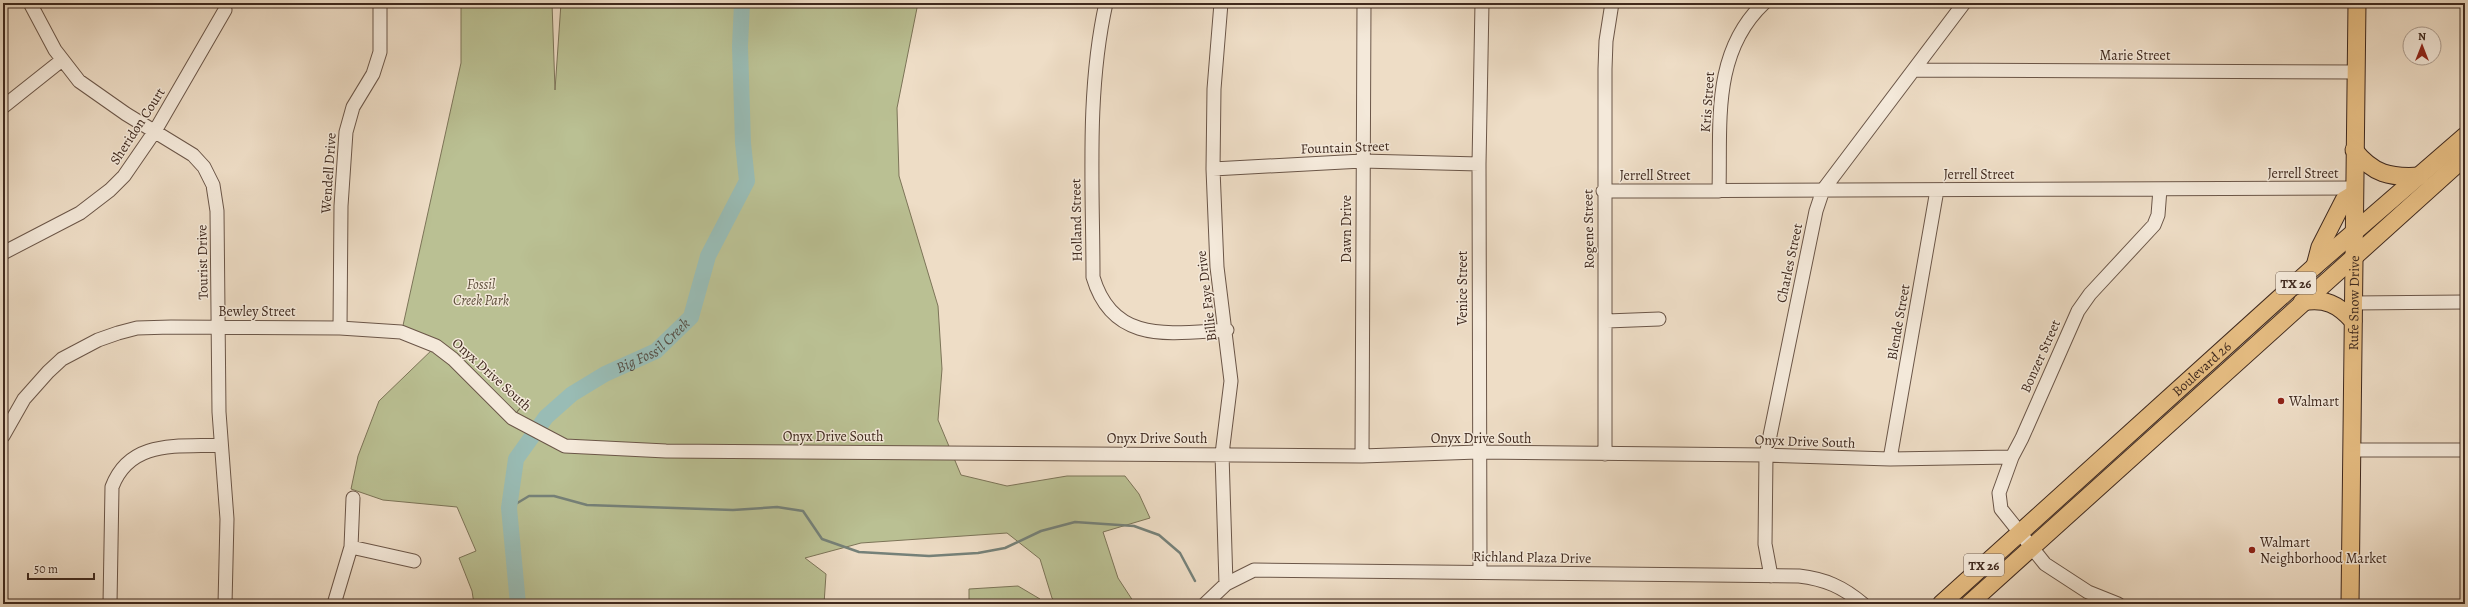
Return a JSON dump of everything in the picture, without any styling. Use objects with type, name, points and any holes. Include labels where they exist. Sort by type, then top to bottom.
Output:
[{"type":"main road","name":"Rufe Snow Drive","points":[[2350,604],[2354,150],[2357,3]]},
{"type":"main road","name":"Boulevard 26","points":[[1941,604],[2315,266],[2354,235],[2465,136]]},
{"type":"main road","points":[[2354,150],[2362,159],[2384,174],[2395,177],[2420,176]]},
{"type":"main road","name":"Boulevard 26","points":[[1969,604],[2032,549],[2191,402],[2354,255],[2465,157]]},
{"type":"main road","points":[[2315,266],[2320,247],[2344,200],[2354,191]]},
{"type":"main road","points":[[2302,302],[2329,302],[2340,308],[2353,321]]},
{"type":"main road","points":[[2179,389],[2191,402]]},
{"type":"street","name":"Tourist Drive","points":[[30,3],[55,50],[87,89],[193,155],[204,167],[213,185],[217,211],[221,445],[227,518],[225,604]]},
{"type":"street","name":"Wendell Drive","points":[[340,328],[341,206],[346,132],[353,107],[373,74],[380,52],[380,3]]},
{"type":"street","name":"Holland Street","points":[[1106,3],[1097,43],[1091,191],[1093,277],[1096,286],[1103,302],[1115,317],[1144,331],[1162,334],[1226,330]]},
{"type":"street","name":"Billie Faye Drive","points":[[1222,3],[1215,83],[1213,169],[1217,267],[1226,330],[1231,381],[1222,454],[1226,584]]},
{"type":"street","name":"Dawn Drive","points":[[1362,456],[1362,161],[1364,3]]},
{"type":"street","name":"Venice Street","points":[[1480,572],[1478,452],[1479,164],[1482,3]]},
{"type":"street","name":"Rogene Street","points":[[1606,454],[1607,321],[1603,191],[1606,48],[1612,3]]},
{"type":"street","name":"Kris Street","points":[[1719,191],[1722,94],[1726,66],[1752,15],[1764,3]]},
{"type":"street","name":"Charles Street","points":[[1771,576],[1765,544],[1766,455],[1816,211],[1823,190],[1846,156],[1915,70],[1964,3]]},
{"type":"street","name":"Sheridon Court","points":[[3,254],[80,213],[98,200],[124,176],[155,131],[225,10]]},
{"type":"street","points":[[3,107],[62,60]]},
{"type":"street","name":"Marie Street","points":[[1915,70],[2355,72]]},
{"type":"street","name":"Fountain Street","points":[[1213,169],[1362,161],[1479,164]]},
{"type":"street","name":"Jerrell Street","points":[[1603,191],[2160,189],[2354,191]]},
{"type":"street","name":"Bonzer Street","points":[[2118,604],[2088,592],[2046,564],[2032,549],[2001,509],[1999,493],[2012,458],[2078,311],[2090,294],[2154,225],[2158,215],[2160,189]]},
{"type":"street","name":"Blende Street","points":[[1890,459],[1937,190]]},
{"type":"street","points":[[2353,303],[2465,302]]},
{"type":"street","points":[[1607,321],[1659,319]]},
{"type":"street","name":"Bewley Street","points":[[3,436],[24,399],[48,372],[62,359],[98,340],[137,328],[340,328]]},
{"type":"street","name":"Onyx Drive South","points":[[340,328],[401,332],[436,346],[454,359],[512,418],[565,446],[674,451],[1362,456],[1478,452],[1766,455],[1890,459],[2012,458]]},
{"type":"street","points":[[110,604],[112,487],[117,474],[133,457],[142,452],[159,448],[221,445]]},
{"type":"street","points":[[2352,450],[2465,450]]},
{"type":"street","points":[[334,604],[351,547],[353,498]]},
{"type":"street","points":[[351,547],[414,561]]},
{"type":"street","name":"Richland Plaza Drive","points":[[1205,604],[1226,584],[1254,570],[1771,576],[1821,579],[1847,590],[1863,604]]},
{"type":"green space","name":"Fossil Creek Park","points":[[461,3],[552,3],[555,90],[561,3],[918,3],[897,108],[899,176],[938,306],[942,369],[938,420],[961,475],[1007,486],[1067,476],[1125,476],[1139,494],[1150,518],[1103,532],[1118,578],[1135,604],[1057,604],[1052,598],[1040,559],[1007,533],[861,543],[805,558],[826,574],[824,604],[474,604],[472,591],[459,558],[476,551],[457,507],[383,500],[351,489],[358,456],[379,401],[436,346],[512,418],[513,417],[441,348],[402,330],[461,63]]},
{"type":"green space","points":[[1018,586],[1040,599],[1042,604],[969,604],[969,589]]},
{"type":"waterway","name":"Big Fossil Creek","points":[[518,604],[509,508],[516,459],[546,417],[572,394],[605,374],[656,351],[691,317],[708,256],[747,181],[743,143],[740,46],[742,3]]},
{"type":"waterway","points":[[509,508],[529,496],[554,496],[587,505],[733,510],[777,507],[803,511],[822,539],[859,552],[929,556],[978,553],[1005,548],[1041,531],[1075,522],[1134,526],[1159,535],[1180,553],[1195,581]]},
{"type":"place","name":"Walmart","points":[[2281,401]]},
{"type":"place","name":"Walmart Neighborhood Market","points":[[2252,550]]}]
